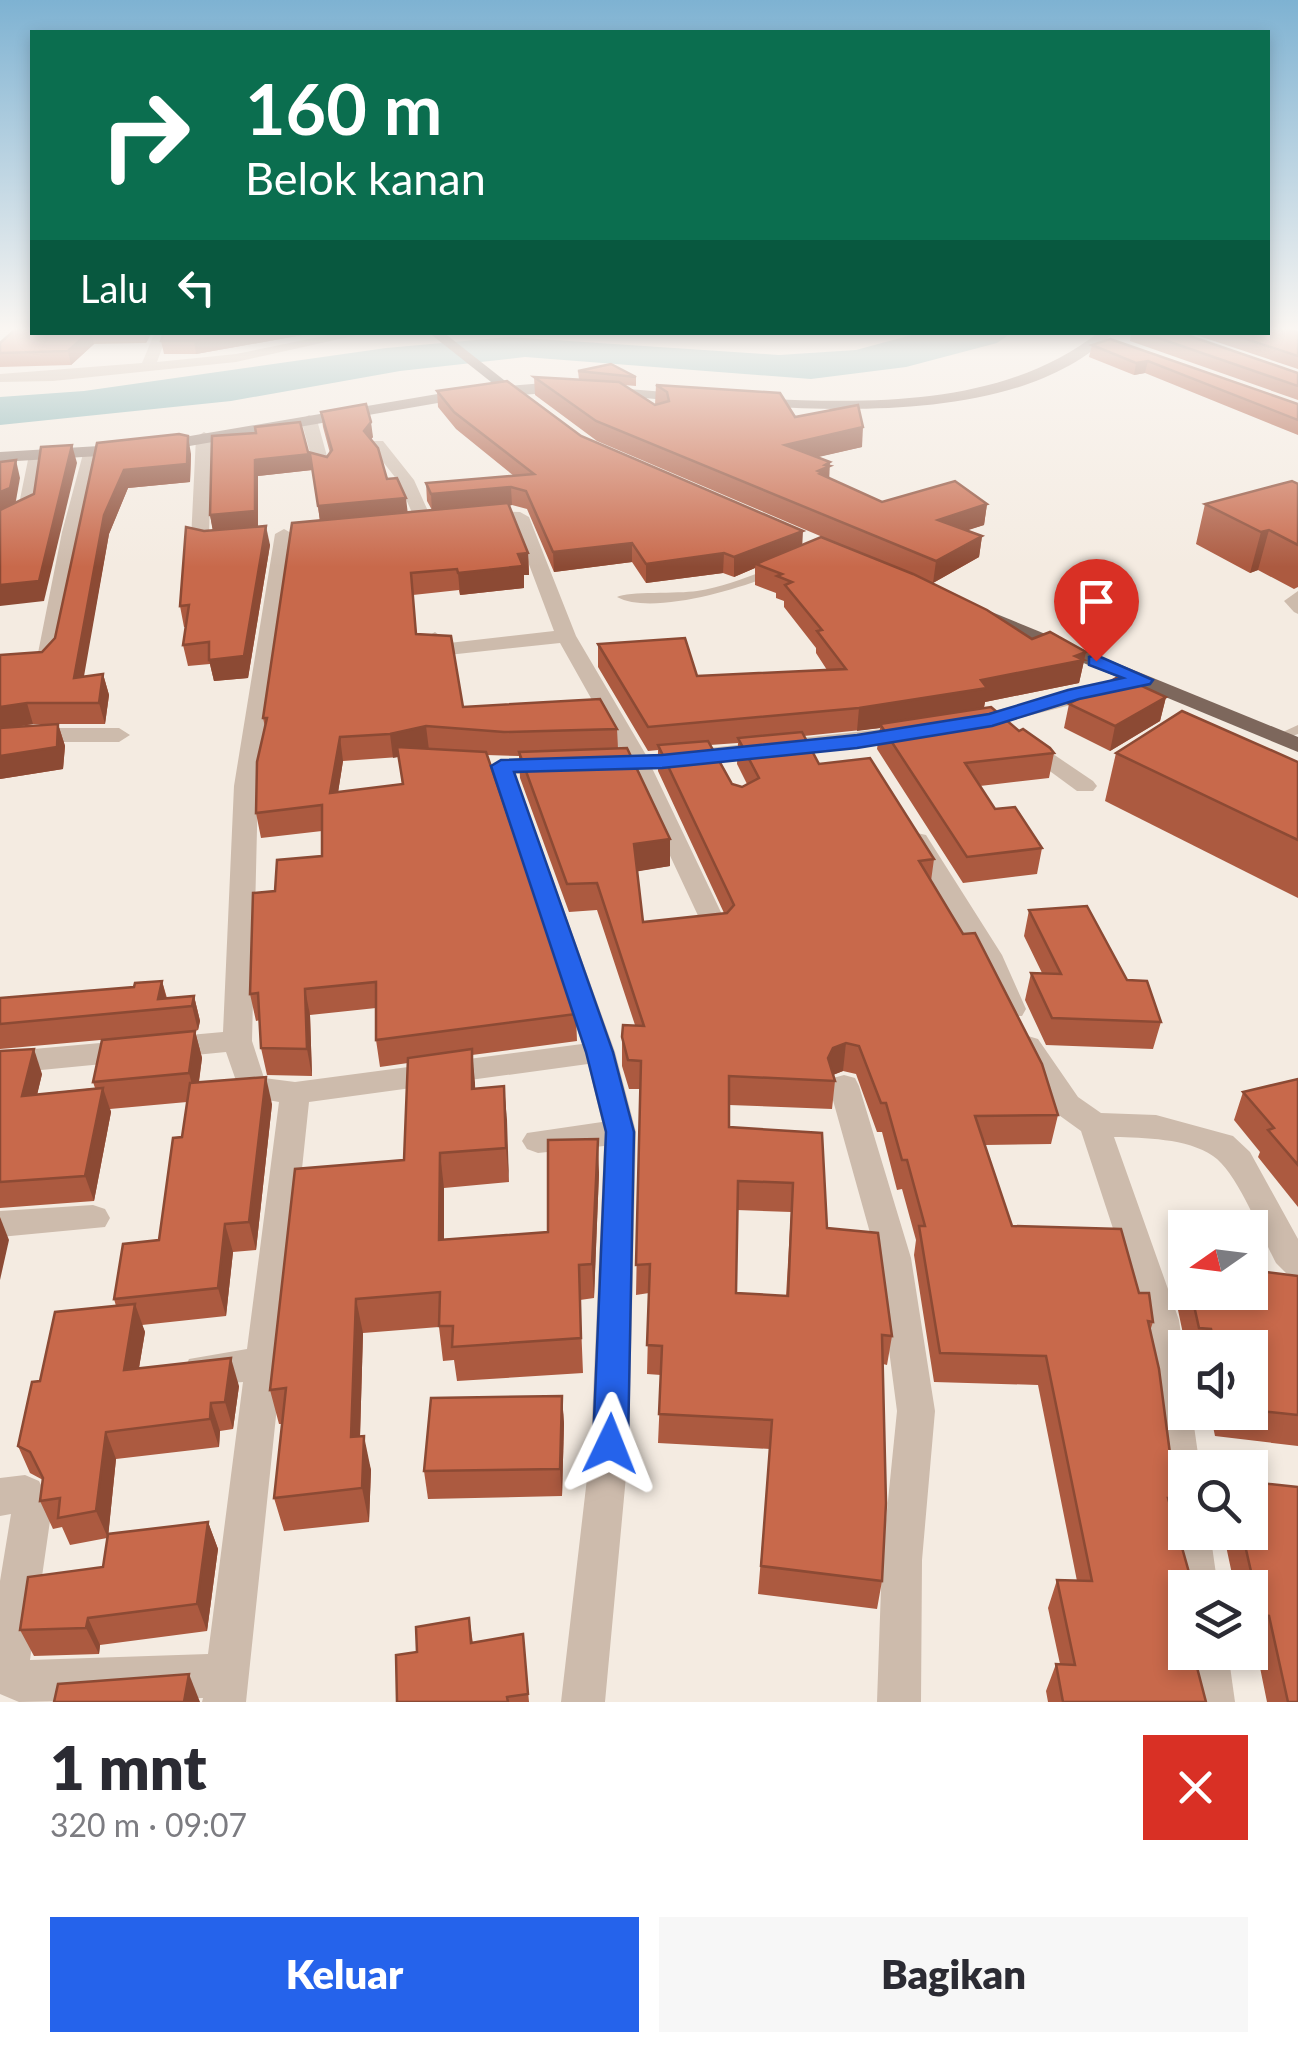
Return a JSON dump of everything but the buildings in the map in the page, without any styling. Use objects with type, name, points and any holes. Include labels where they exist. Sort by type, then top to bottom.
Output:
[{"type":"main road","points":[[531,407],[546,419]]},
{"type":"main road","points":[[961,606],[1292,737]]},
{"type":"street","points":[[0,457],[91,454],[393,407]]},
{"type":"street","points":[[309,420],[322,467]]},
{"type":"street","points":[[204,437],[200,540],[274,535],[246,786],[237,1041],[252,1087],[295,1093],[600,1052]]},
{"type":"street","points":[[377,444],[432,519],[512,514],[520,517],[566,636],[622,728],[716,931]]},
{"type":"street","points":[[47,658],[70,532],[91,454]]},
{"type":"street","points":[[0,522],[26,512],[35,458]]},
{"type":"street","points":[[435,638],[438,646],[448,649],[566,636]]},
{"type":"street","points":[[470,762],[501,766],[634,760],[721,765],[992,720],[1136,677]]},
{"type":"street","points":[[992,720],[1086,786]]},
{"type":"street","points":[[0,740],[119,735]]},
{"type":"street","points":[[857,742],[877,774]]},
{"type":"street","points":[[501,766],[600,1052],[620,1132],[610,1444],[583,1702]]},
{"type":"street","points":[[898,807],[988,955],[1033,1056],[1067,1106],[1094,1124],[1156,1126],[1222,1146],[1240,1161],[1288,1253],[1298,1263]]},
{"type":"street","points":[[0,1063],[237,1041]]},
{"type":"street","points":[[844,1086],[894,1258],[916,1411],[902,1560],[899,1702]]},
{"type":"street","points":[[0,1497],[25,1494],[32,1507],[8,1664],[13,1678],[24,1682],[226,1689],[295,1093]]},
{"type":"street","points":[[1094,1124],[1161,1320],[1179,1450]]},
{"type":"street","points":[[538,1141],[620,1132]]},
{"type":"street","points":[[0,1224],[93,1218]]},
{"type":"street","points":[[159,1375],[266,1363]]},
{"type":"street","points":[[1209,1670],[1213,1702]]},
{"type":"lane","points":[[623,597],[659,600],[704,595],[741,585],[793,562]]},
{"type":"lane","points":[[1298,594],[1290,602],[1298,610]]},
{"type":"water","points":[[0,407],[169,407],[0,425]]},
{"type":"route","points":[[610,1444],[620,1132],[600,1052],[501,766],[523,769],[662,761],[857,742],[992,720],[1075,694],[1144,680],[1096,661]]}]
